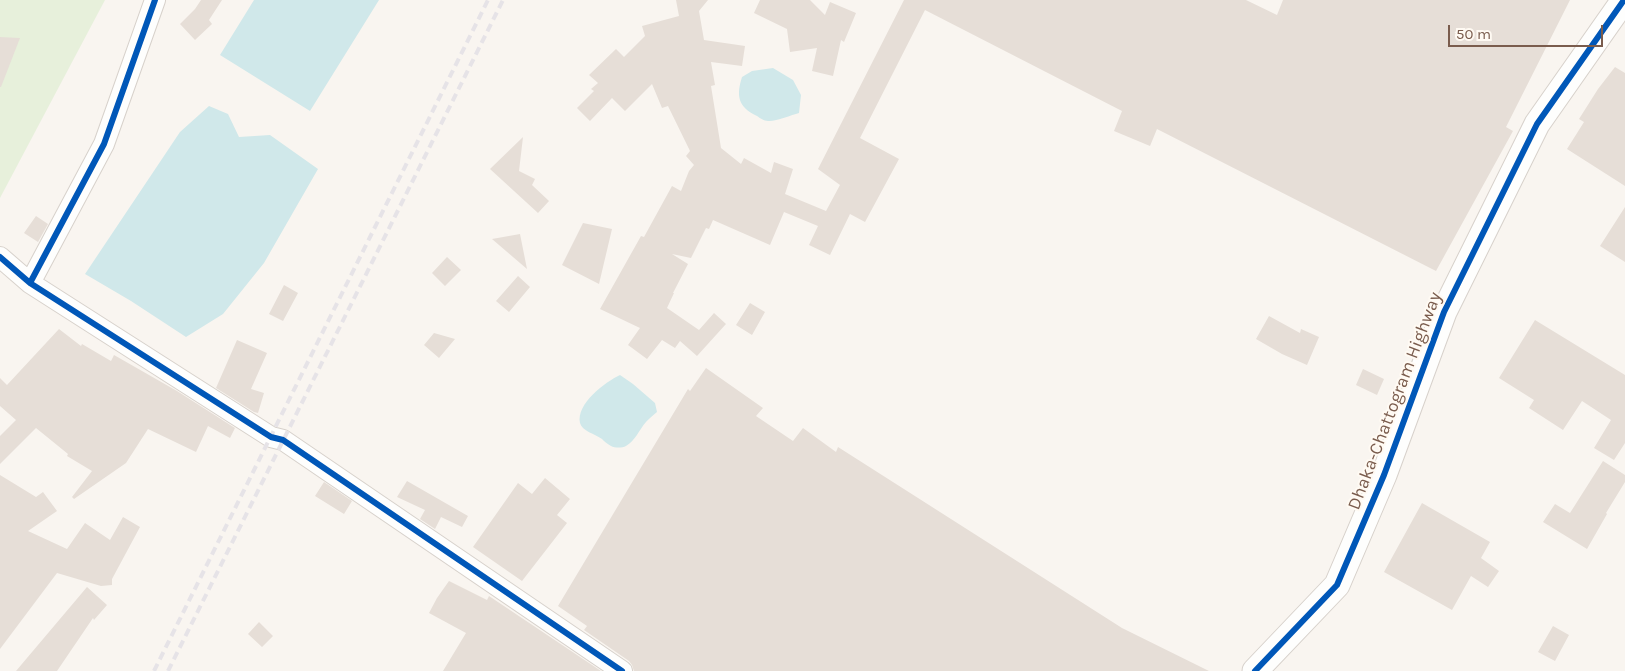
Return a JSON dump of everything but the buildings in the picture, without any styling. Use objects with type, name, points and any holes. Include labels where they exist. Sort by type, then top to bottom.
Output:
[{"type":"street","points":[[30,283],[104,144],[155,0]]},
{"type":"street","name":"Dhaka-Chattogram Highway","points":[[1255,671],[1337,585],[1384,475],[1444,312],[1537,124],[1624,0]]},
{"type":"street","points":[[0,257],[30,283],[271,437],[284,440],[622,671]]},
{"type":"green space","points":[[0,0],[105,0],[0,198]]},
{"type":"water","points":[[254,0],[379,0],[310,111],[220,55]]},
{"type":"water","points":[[773,68],[793,80],[801,95],[799,113],[767,121],[751,113],[742,105],[739,90],[742,77],[752,71]]},
{"type":"water","points":[[209,106],[228,114],[239,137],[270,135],[318,169],[264,263],[223,314],[186,337],[85,274],[180,132]]},
{"type":"water","points":[[620,375],[655,403],[657,412],[646,422],[629,444],[619,448],[613,447],[583,428],[580,423],[580,416],[582,408],[593,394]]},
{"type":"railway","points":[[154,671],[488,0]]},
{"type":"railway","points":[[168,671],[503,0]]},
{"type":"cycle path","points":[[30,283],[104,144],[155,0]]},
{"type":"cycle path","points":[[1255,671],[1337,585],[1384,475],[1444,312],[1537,124],[1624,0]]},
{"type":"cycle path","points":[[0,257],[30,283],[271,437],[283,440],[622,671]]}]
